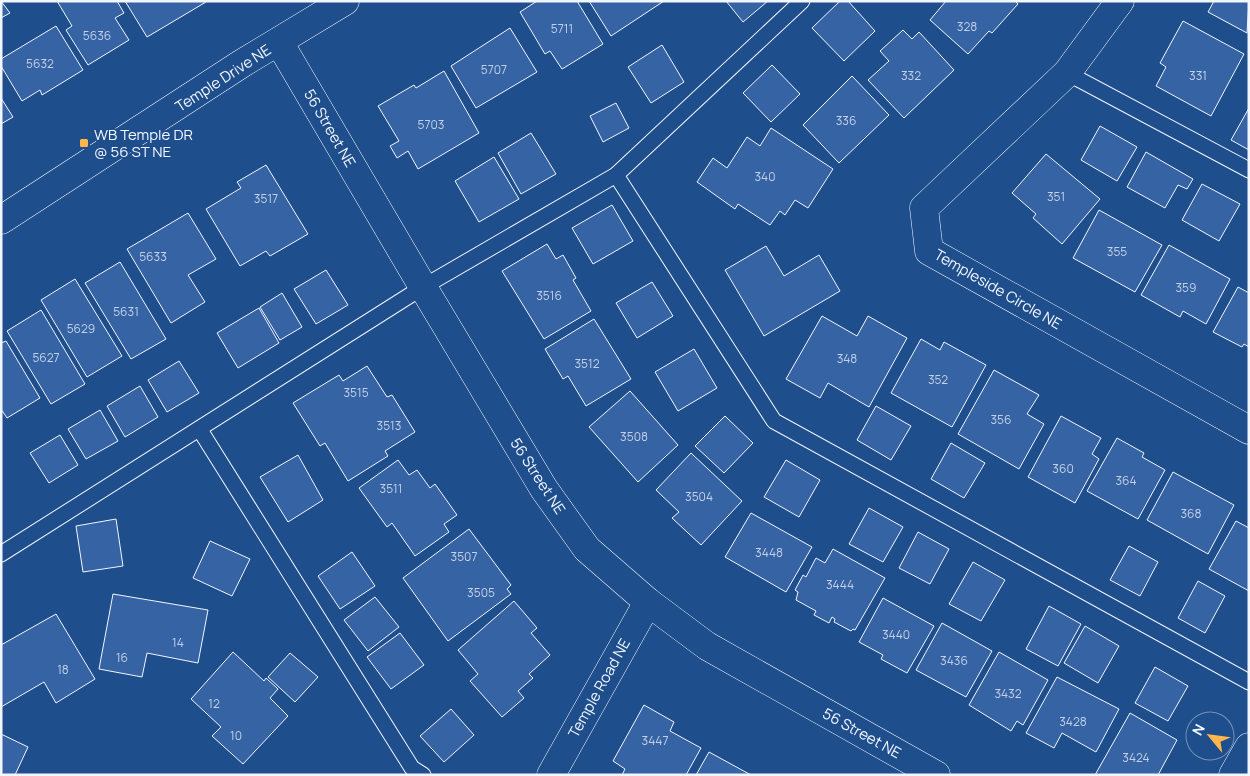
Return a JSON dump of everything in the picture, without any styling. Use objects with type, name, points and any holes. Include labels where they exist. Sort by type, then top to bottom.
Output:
[{"type":"street","name":"Temple Drive NE","points":[[1,220],[241,64],[345,1]]},
{"type":"street","name":"Templeside Circle NE","points":[[1120,1],[1068,73],[924,208],[930,251],[1249,430]]},
{"type":"street","name":"56 Street NE","points":[[279,42],[423,288],[549,496],[587,550],[648,602],[707,646],[936,775]]},
{"type":"street","name":"Temple Road NE","points":[[551,775],[648,602]]},
{"type":"street","points":[[1233,775],[1249,747]]},
{"type":"lane","points":[[1,554],[423,288],[616,175],[802,1]]},
{"type":"lane","points":[[1068,73],[1249,170]]},
{"type":"lane","points":[[616,175],[774,421],[1249,682]]},
{"type":"lane","points":[[200,430],[412,768],[423,775]]},
{"type":"building","points":[[1,1],[10,13],[1,18]]},
{"type":"building","points":[[57,1],[117,1],[124,13],[115,18],[129,40],[88,65],[66,30],[72,26]]},
{"type":"building","points":[[125,1],[206,1],[206,2],[147,37]]},
{"type":"building","points":[[537,1],[577,1],[603,44],[562,69],[550,51],[545,54],[520,12]]},
{"type":"building","points":[[589,1],[664,1],[611,36]]},
{"type":"building","points":[[726,1],[768,1],[743,22]]},
{"type":"building","points":[[840,1],[848,1],[875,31],[844,61],[812,28]]},
{"type":"building","points":[[946,1],[1015,1],[1018,4],[992,33],[989,31],[968,54],[930,20]]},
{"type":"building","points":[[1214,1],[1249,1],[1247,33],[1208,12]]},
{"type":"building","points":[[1183,21],[1244,54],[1211,116],[1156,86],[1166,67],[1160,63]]},
{"type":"building","points":[[56,26],[83,70],[42,95],[40,90],[22,101],[1,66],[1,59]]},
{"type":"building","points":[[510,28],[537,72],[476,108],[451,66]]},
{"type":"building","points":[[903,30],[912,39],[919,32],[954,70],[904,118],[868,80],[889,61],[880,51]]},
{"type":"building","points":[[662,45],[684,82],[651,103],[628,67]]},
{"type":"building","points":[[772,65],[800,94],[771,122],[743,93]]},
{"type":"building","points":[[444,71],[479,133],[418,169],[408,151],[397,158],[390,146],[399,141],[378,106],[414,85],[416,88]]},
{"type":"building","points":[[852,76],[889,115],[839,163],[803,125]]},
{"type":"building","points":[[1,98],[13,117],[1,124]]},
{"type":"building","points":[[616,103],[629,128],[603,142],[590,116]]},
{"type":"building","points":[[1249,108],[1249,150],[1231,140]]},
{"type":"building","points":[[1100,126],[1137,147],[1117,181],[1081,160]]},
{"type":"building","points":[[771,128],[833,169],[808,208],[795,200],[785,215],[780,211],[770,225],[738,204],[735,209],[697,182],[713,158],[727,168],[747,137],[760,146]]},
{"type":"building","points":[[531,133],[556,174],[521,194],[498,153]]},
{"type":"building","points":[[1146,152],[1193,179],[1187,189],[1178,185],[1165,208],[1127,187]]},
{"type":"building","points":[[1046,154],[1100,199],[1062,244],[1033,218],[1036,214],[1012,193]]},
{"type":"building","points":[[494,157],[519,199],[479,222],[455,181]]},
{"type":"building","points":[[266,165],[308,234],[270,256],[266,251],[240,266],[206,209],[241,188],[237,182]]},
{"type":"building","points":[[1202,184],[1240,204],[1219,241],[1182,220]]},
{"type":"building","points":[[612,205],[633,241],[593,264],[572,228]]},
{"type":"building","points":[[1099,210],[1162,245],[1135,292],[1073,258]]},
{"type":"building","points":[[188,213],[216,259],[188,275],[205,302],[171,323],[127,249]]},
{"type":"building","points":[[547,244],[556,259],[563,255],[576,278],[573,280],[591,311],[544,339],[502,271]]},
{"type":"building","points":[[1169,245],[1230,279],[1206,324],[1183,311],[1180,317],[1141,295]]},
{"type":"building","points":[[766,246],[784,276],[819,255],[840,291],[764,336],[725,270]]},
{"type":"building","points":[[120,262],[166,339],[131,359],[85,283]]},
{"type":"building","points":[[326,270],[348,305],[316,324],[294,289]]},
{"type":"building","points":[[75,279],[122,356],[87,377],[41,300]]},
{"type":"building","points":[[652,282],[673,316],[637,338],[616,303]]},
{"type":"building","points":[[1238,287],[1249,293],[1249,347],[1244,344],[1242,347],[1213,332]]},
{"type":"building","points":[[282,293],[302,327],[280,340],[260,307]]},
{"type":"building","points":[[259,308],[279,343],[238,368],[217,333]]},
{"type":"building","points":[[41,310],[85,384],[51,404],[7,331]]},
{"type":"building","points":[[822,316],[857,336],[868,316],[907,338],[869,407],[828,383],[820,398],[786,379]]},
{"type":"building","points":[[594,319],[631,379],[586,406],[568,376],[563,379],[545,349]]},
{"type":"building","points":[[921,339],[940,350],[944,342],[986,365],[952,427],[891,393]]},
{"type":"building","points":[[6,341],[40,398],[7,418],[1,409],[1,343]]},
{"type":"building","points":[[694,349],[717,388],[678,411],[655,372]]},
{"type":"building","points":[[179,361],[199,393],[167,412],[148,380]]},
{"type":"building","points":[[367,366],[387,397],[392,395],[415,432],[385,451],[388,456],[348,481],[325,443],[320,446],[293,403],[339,375],[343,381]]},
{"type":"building","points":[[994,370],[1039,395],[1027,414],[1044,424],[1019,469],[958,434]]},
{"type":"building","points":[[140,386],[158,417],[125,437],[107,406]]},
{"type":"building","points":[[630,391],[678,445],[638,482],[589,427]]},
{"type":"building","points":[[876,406],[911,426],[891,460],[857,440]]},
{"type":"building","points":[[100,410],[118,441],[86,459],[68,429]]},
{"type":"building","points":[[725,416],[753,443],[724,473],[695,446]]},
{"type":"building","points":[[1061,416],[1101,438],[1092,454],[1099,459],[1075,503],[1028,477]]},
{"type":"building","points":[[60,435],[78,465],[49,483],[30,453]]},
{"type":"building","points":[[1117,438],[1144,453],[1142,457],[1165,470],[1138,519],[1087,491]]},
{"type":"building","points":[[951,443],[985,463],[964,498],[931,479]]},
{"type":"building","points":[[691,453],[742,501],[701,545],[672,518],[679,512],[656,490]]},
{"type":"building","points":[[298,455],[323,500],[288,522],[260,477]]},
{"type":"building","points":[[398,460],[409,475],[417,470],[430,488],[435,484],[457,515],[444,524],[449,532],[415,556],[392,523],[387,527],[359,488]]},
{"type":"building","points":[[786,460],[820,480],[799,517],[764,497]]},
{"type":"building","points":[[1173,472],[1234,505],[1208,554],[1147,520]]},
{"type":"building","points":[[869,508],[903,527],[883,562],[849,544]]},
{"type":"building","points":[[751,513],[812,547],[786,592],[725,557]]},
{"type":"building","points":[[116,519],[123,566],[83,572],[76,526]]},
{"type":"building","points":[[1236,521],[1249,528],[1249,591],[1209,569]]},
{"type":"building","points":[[469,529],[511,585],[507,589],[511,594],[448,641],[403,578]]},
{"type":"building","points":[[918,532],[949,549],[930,584],[899,568]]},
{"type":"building","points":[[210,541],[250,559],[232,596],[193,578]]},
{"type":"building","points":[[1129,546],[1158,562],[1140,596],[1110,580]]},
{"type":"building","points":[[833,549],[885,578],[855,630],[851,631],[834,622],[835,619],[832,617],[829,623],[814,615],[816,611],[796,600],[798,592],[795,590],[803,575],[806,577],[816,558],[825,563]]},
{"type":"building","points":[[352,552],[375,586],[340,609],[318,576]]},
{"type":"building","points":[[973,562],[1005,580],[981,621],[949,604]]},
{"type":"building","points":[[1198,581],[1225,596],[1205,633],[1178,618]]},
{"type":"building","points":[[113,594],[208,610],[198,663],[147,653],[142,677],[99,669]]},
{"type":"building","points":[[375,597],[399,627],[368,651],[344,620]]},
{"type":"building","points":[[883,598],[934,626],[907,673],[881,659],[883,655],[859,642]]},
{"type":"building","points":[[514,601],[537,628],[531,633],[550,655],[529,674],[533,678],[518,691],[524,698],[502,717],[470,681],[478,674],[458,650]]},
{"type":"building","points":[[1049,606],[1081,624],[1058,666],[1026,649]]},
{"type":"building","points":[[56,614],[95,679],[56,703],[44,682],[1,707],[1,645]]},
{"type":"building","points":[[942,623],[992,651],[966,697],[916,670]]},
{"type":"building","points":[[1085,626],[1119,646],[1098,683],[1064,663]]},
{"type":"building","points":[[400,633],[424,665],[391,689],[367,657]]},
{"type":"building","points":[[233,652],[264,681],[266,678],[278,689],[270,698],[288,716],[243,764],[212,736],[221,727],[191,699]]},
{"type":"building","points":[[999,652],[1048,680],[1023,725],[1017,721],[1011,731],[969,705]]},
{"type":"building","points":[[290,653],[318,677],[295,702],[268,677]]},
{"type":"building","points":[[1155,667],[1188,686],[1168,721],[1135,703]]},
{"type":"building","points":[[1057,677],[1119,709],[1096,752],[1062,733],[1054,748],[1026,733]]},
{"type":"building","points":[[644,705],[674,722],[670,731],[701,748],[686,775],[622,775],[625,769],[613,761]]},
{"type":"building","points":[[451,709],[474,735],[444,762],[420,736]]},
{"type":"building","points":[[1130,713],[1177,740],[1158,775],[1095,775]]},
{"type":"building","points":[[1,734],[28,747],[15,775],[1,775]]},
{"type":"building","points":[[709,752],[751,775],[696,775]]},
{"type":"place","name":"WB Temple DR @ 56 ST NE","points":[[84,143]]}]
